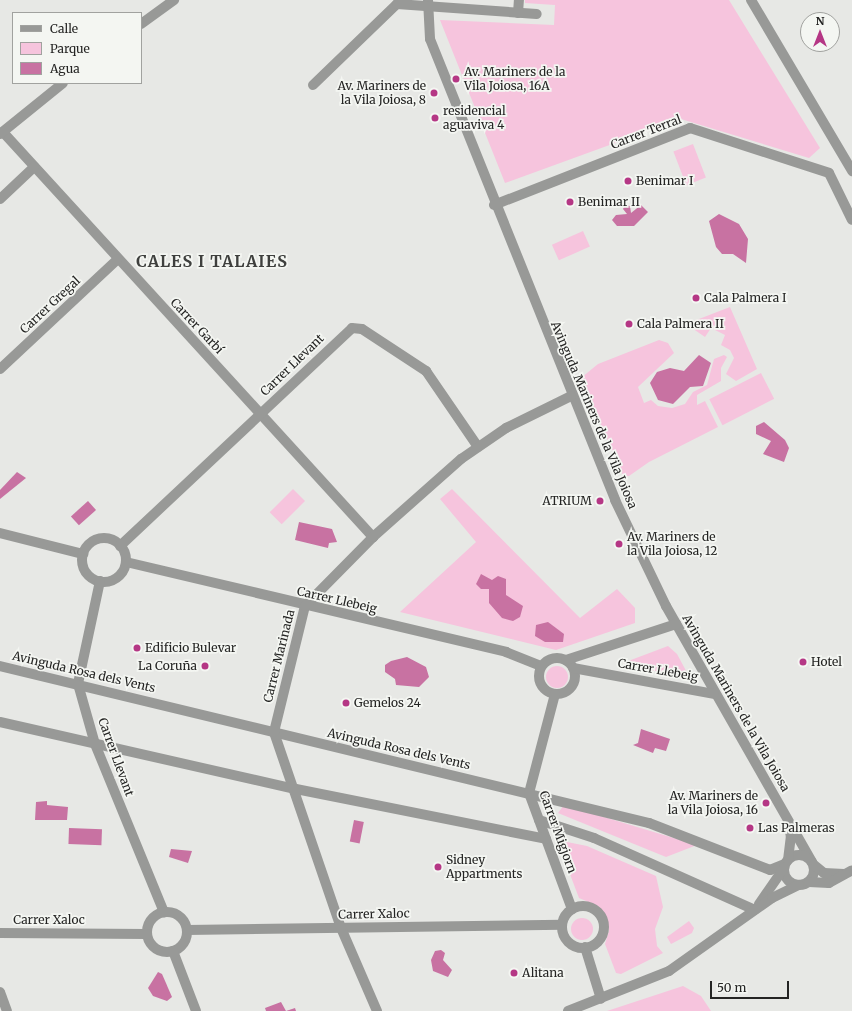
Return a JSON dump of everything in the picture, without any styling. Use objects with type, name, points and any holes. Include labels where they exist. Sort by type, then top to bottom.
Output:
[{"type":"street","points":[[142,23],[174,0]]},
{"type":"street","points":[[518,13],[519,0]]},
{"type":"street","points":[[751,0],[852,171]]},
{"type":"street","points":[[313,85],[397,4],[428,3],[537,14]]},
{"type":"street","name":"Avinguda Mariners de la Vila Joiosa","points":[[428,3],[430,39],[494,205],[571,396],[615,500],[676,624],[714,694],[788,818],[813,864]]},
{"type":"street","points":[[1,133],[62,84]]},
{"type":"street","name":"Carrer Terral","points":[[494,205],[690,128],[829,173],[852,220]]},
{"type":"street","name":"Carrer Garbí","points":[[1,133],[34,167],[373,537]]},
{"type":"street","points":[[0,199],[34,167]]},
{"type":"street","name":"Carrer Gregal","points":[[0,369],[118,259]]},
{"type":"street","name":"Carrer Llevant","points":[[120,546],[347,330],[357,327],[426,371],[478,447]]},
{"type":"street","name":"Carrer Marinada","points":[[274,732],[305,606],[373,537],[478,447],[506,428],[571,396]]},
{"type":"street","points":[[0,533],[83,554]]},
{"type":"street","points":[[110,539],[120,546],[126,562],[117,578],[100,581],[87,574],[83,554],[96,540],[110,539]]},
{"type":"street","name":"Carrer Llebeig","points":[[126,562],[305,606],[506,652],[541,666]]},
{"type":"street","name":"Carrer Llevant","points":[[100,581],[78,684],[95,744],[164,912]]},
{"type":"street","points":[[570,664],[574,684],[566,692],[555,694],[540,684],[541,666],[556,658],[570,664],[676,624]]},
{"type":"street","name":"Carrer Llebeig","points":[[570,664],[714,694]]},
{"type":"street","name":"Avinguda Rosa dels Vents","points":[[0,666],[649,823],[770,870],[786,864],[800,855],[813,864]]},
{"type":"street","name":"Carrer Migjorn","points":[[555,694],[529,793],[572,909]]},
{"type":"street","points":[[0,722],[296,789],[546,840]]},
{"type":"street","points":[[274,732],[296,789],[342,928],[377,1011]]},
{"type":"street","name":"Avinguda Mariners de la Vila Joiosa","points":[[786,864],[791,837],[788,818]]},
{"type":"street","points":[[539,820],[594,838],[755,910]]},
{"type":"street","points":[[755,910],[786,864]]},
{"type":"street","points":[[786,864],[788,880],[804,884],[829,884],[844,873]]},
{"type":"street","points":[[568,1011],[669,972],[755,910],[804,884],[813,864],[824,873],[844,873]]},
{"type":"street","points":[[591,908],[601,917],[601,936],[585,947],[568,942],[562,925],[572,909],[591,908]]},
{"type":"street","points":[[164,912],[176,914],[187,930],[184,943],[174,951],[156,949],[147,934],[149,922],[164,912]]},
{"type":"street","name":"Carrer Xaloc","points":[[187,930],[562,925]]},
{"type":"street","name":"Carrer Xaloc","points":[[0,933],[147,934]]},
{"type":"street","points":[[585,947],[601,999]]},
{"type":"street","points":[[174,951],[196,1011]]},
{"type":"street","points":[[0,992],[7,1011]]},
{"type":"green space","points":[[525,0],[729,0],[820,148],[809,158],[681,119],[505,183],[440,20],[554,25],[555,5],[525,3]]},
{"type":"green space","points":[[693,144],[706,178],[686,185],[673,152]]},
{"type":"green space","points":[[583,231],[590,247],[559,260],[552,245]]},
{"type":"green space","points":[[730,307],[757,369],[736,381],[726,374],[734,358],[730,350],[721,345],[725,335],[711,328],[705,337],[686,324]]},
{"type":"green space","points":[[659,340],[668,343],[674,353],[638,387],[644,403],[651,400],[658,406],[672,408],[685,404],[693,392],[707,385],[714,359],[724,355],[727,357],[721,368],[721,381],[697,395],[697,405],[705,401],[718,427],[649,462],[629,476],[623,476],[581,378],[598,364]]},
{"type":"green space","points":[[761,373],[774,399],[722,425],[709,399]]},
{"type":"green space","points":[[293,489],[305,501],[282,524],[270,512]]},
{"type":"green space","points":[[452,489],[580,618],[617,589],[635,608],[635,623],[556,650],[400,612],[476,542],[440,499]]},
{"type":"green space","points":[[668,646],[677,654],[691,680],[623,663]]},
{"type":"green space","points":[[557,666],[565,669],[568,677],[565,685],[557,688],[549,685],[546,677],[549,669]]},
{"type":"green space","points":[[564,805],[697,845],[666,857],[558,813]]},
{"type":"green space","points":[[557,840],[587,846],[656,876],[663,907],[655,929],[657,946],[663,953],[621,974],[616,973],[605,944],[609,931],[605,914],[598,906],[579,898]]},
{"type":"green space","points":[[582,918],[590,921],[593,929],[590,937],[582,940],[574,937],[571,929],[574,921]]},
{"type":"green space","points":[[689,921],[694,928],[692,933],[671,944],[667,937]]},
{"type":"green space","points":[[683,986],[701,996],[711,1011],[607,1011]]},
{"type":"water","points":[[625,205],[630,206],[631,213],[641,205],[648,212],[634,226],[617,226],[612,220],[616,215],[627,214],[623,209]]},
{"type":"water","points":[[719,214],[739,224],[748,239],[746,263],[733,254],[722,254],[716,247],[709,221]]},
{"type":"water","points":[[699,355],[711,363],[703,386],[690,387],[673,404],[658,400],[650,383],[657,372],[670,368],[684,371]]},
{"type":"water","points":[[764,422],[785,440],[789,448],[784,462],[763,454],[771,441],[756,434],[756,426]]},
{"type":"water","points":[[17,472],[26,478],[0,499],[0,490]]},
{"type":"water","points":[[88,501],[96,510],[79,525],[71,516]]},
{"type":"water","points":[[299,522],[332,529],[337,542],[329,543],[328,548],[295,540]]},
{"type":"water","points":[[481,574],[492,580],[498,576],[506,579],[506,595],[523,606],[520,617],[513,621],[502,618],[489,603],[489,589],[481,589],[476,584]]},
{"type":"water","points":[[548,622],[564,634],[563,642],[545,642],[535,636],[536,625]]},
{"type":"water","points":[[407,657],[426,667],[429,677],[419,687],[396,685],[395,679],[385,672],[385,665],[391,661]]},
{"type":"water","points":[[641,729],[670,739],[666,751],[655,748],[653,753],[633,745],[638,743]]},
{"type":"water","points":[[47,801],[47,805],[68,807],[67,820],[35,820],[36,802]]},
{"type":"water","points":[[354,820],[364,822],[360,844],[350,842]]},
{"type":"water","points":[[69,828],[102,829],[101,845],[68,844]]},
{"type":"water","points":[[171,849],[192,851],[188,863],[169,857]]},
{"type":"water","points":[[441,950],[445,953],[443,960],[452,970],[448,977],[433,971],[431,960],[435,951]]},
{"type":"water","points":[[158,972],[162,974],[172,997],[167,1001],[153,996],[148,988]]},
{"type":"water","points":[[281,1002],[286,1011],[266,1011],[265,1008]]},
{"type":"water","points":[[295,1008],[296,1011],[286,1011]]},
{"type":"place","name":"Av. Mariners de la Vila Joiosa, 16A","points":[[456,79]]},
{"type":"place","name":"Av. Mariners de la Vila Joiosa, 8","points":[[434,93]]},
{"type":"place","name":"residencial aguaviva 4","points":[[435,118]]},
{"type":"place","name":"Benimar I","points":[[628,181]]},
{"type":"place","name":"Benimar II","points":[[570,202]]},
{"type":"place","name":"Cala Palmera I","points":[[696,298]]},
{"type":"place","name":"Cala Palmera II","points":[[629,324]]},
{"type":"place","name":"ATRIUM","points":[[600,501]]},
{"type":"place","name":"Av. Mariners de la Vila Joiosa, 12","points":[[619,544]]},
{"type":"place","name":"Edificio Bulevar","points":[[137,648]]},
{"type":"place","name":"Hotel","points":[[803,662]]},
{"type":"place","name":"La Coruña","points":[[205,666]]},
{"type":"place","name":"Gemelos 24","points":[[346,703]]},
{"type":"place","name":"Av. Mariners de la Vila Joiosa, 16","points":[[766,803]]},
{"type":"place","name":"Las Palmeras","points":[[750,828]]},
{"type":"place","name":"Sidney Appartments","points":[[438,867]]},
{"type":"place","name":"Alitana","points":[[514,973]]},
{"type":"district","name":"CALES I TALAIES","points":[[212,261]]}]
